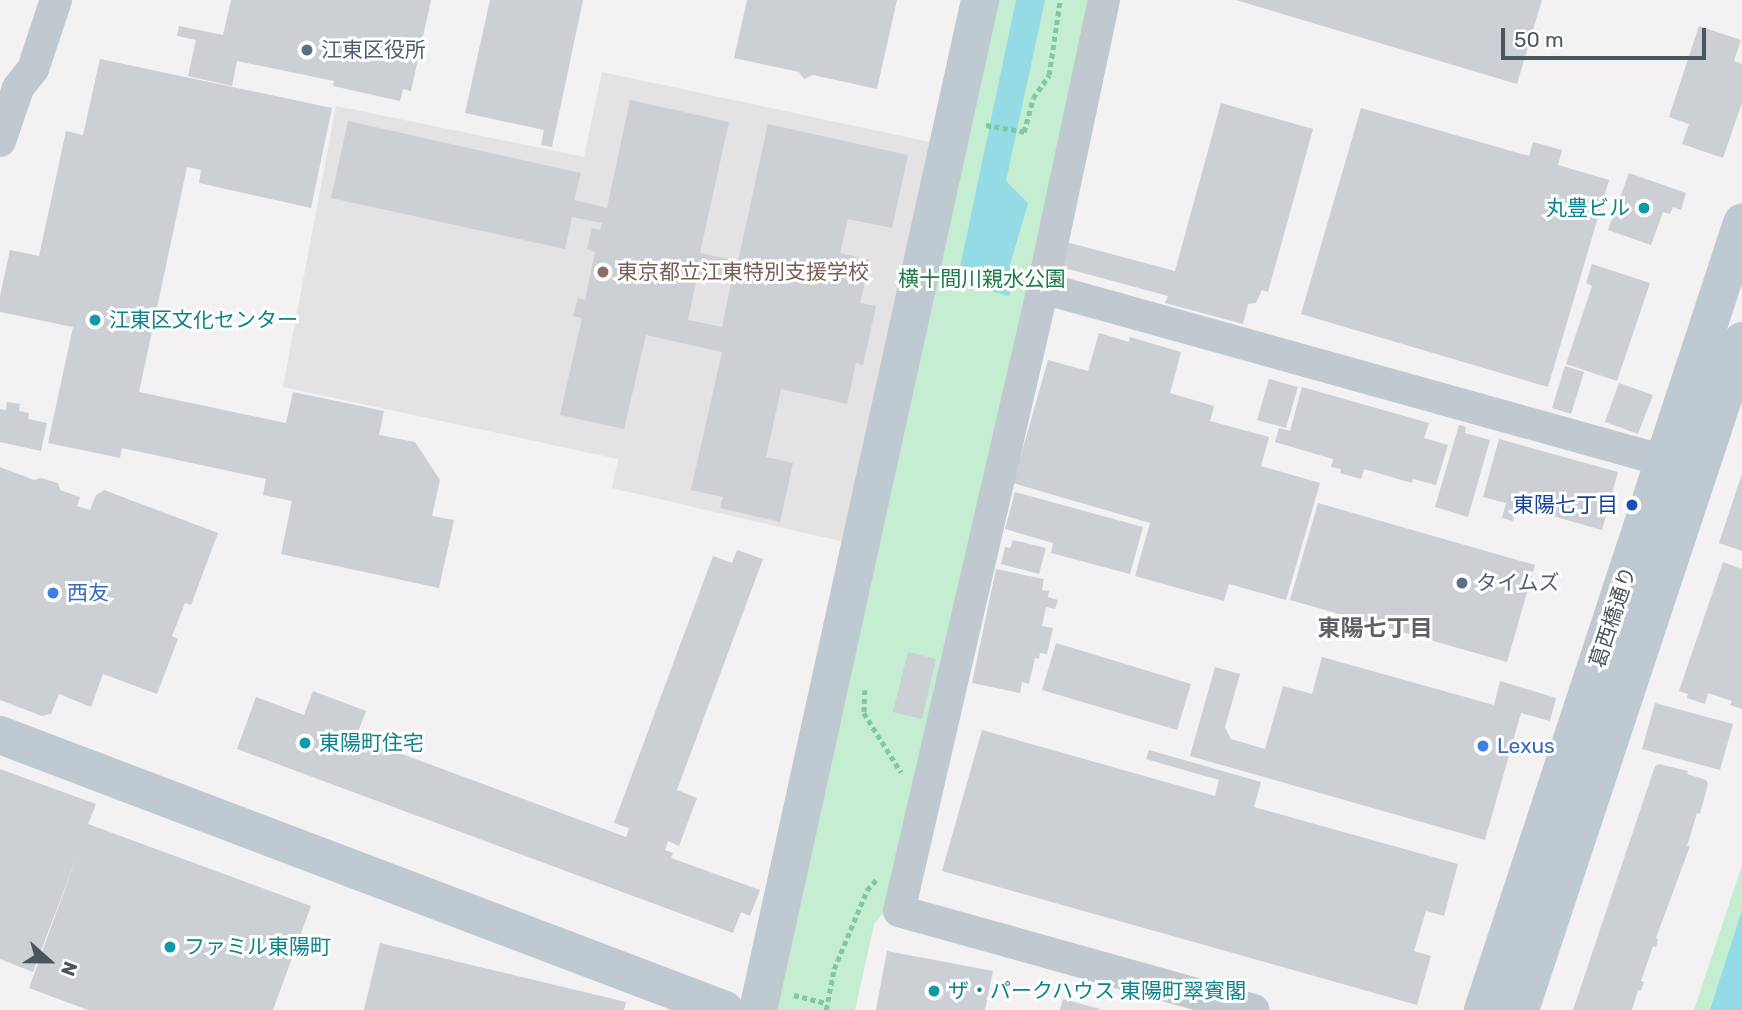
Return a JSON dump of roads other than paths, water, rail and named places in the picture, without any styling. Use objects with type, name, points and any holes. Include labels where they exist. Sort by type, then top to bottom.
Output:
[{"type":"street","points":[[0,141],[18,88],[33,69],[56,0]]},
{"type":"street","points":[[774,1002],[980,0]]},
{"type":"street","points":[[1104,0],[1042,288],[898,911],[1254,1010]]},
{"type":"street","name":"葛西橋通り","points":[[1483,1010],[1742,223]]},
{"type":"street","points":[[1042,288],[1665,461]]},
{"type":"street","name":"葛西橋通り","points":[[1520,1010],[1742,341]]},
{"type":"street","points":[[0,735],[726,1010]]},
{"type":"water","points":[[1016,0],[1045,0],[1006,181],[1028,203],[1010,265],[1013,267],[1009,296],[957,282]]},
{"type":"water","points":[[1742,910],[1742,1010],[1710,1010]]},
{"type":"place","name":"江東区役所","points":[[307,50]]},
{"type":"place","name":"丸豊ビル","points":[[1644,208]]},
{"type":"place","name":"東京都立江東特別支援学校","points":[[603,272]]},
{"type":"place","name":"江東区文化センター","points":[[95,320]]},
{"type":"place","name":"東陽七丁目","points":[[1632,505]]},
{"type":"place","name":"タイムズ","points":[[1462,583]]},
{"type":"place","name":"西友","points":[[53,593]]},
{"type":"place","name":"東陽町住宅","points":[[305,743]]},
{"type":"place","name":"Lexus","points":[[1483,746]]},
{"type":"place","name":"ファミル東陽町","points":[[170,947]]},
{"type":"place","name":"ザ・パークハウス 東陽町翠賓閣","points":[[934,991]]},
{"type":"district","name":"東陽七丁目","points":[[1375,628]]},
{"type":"park label","name":"横十間川親水公園","points":[[982,279]]}]
